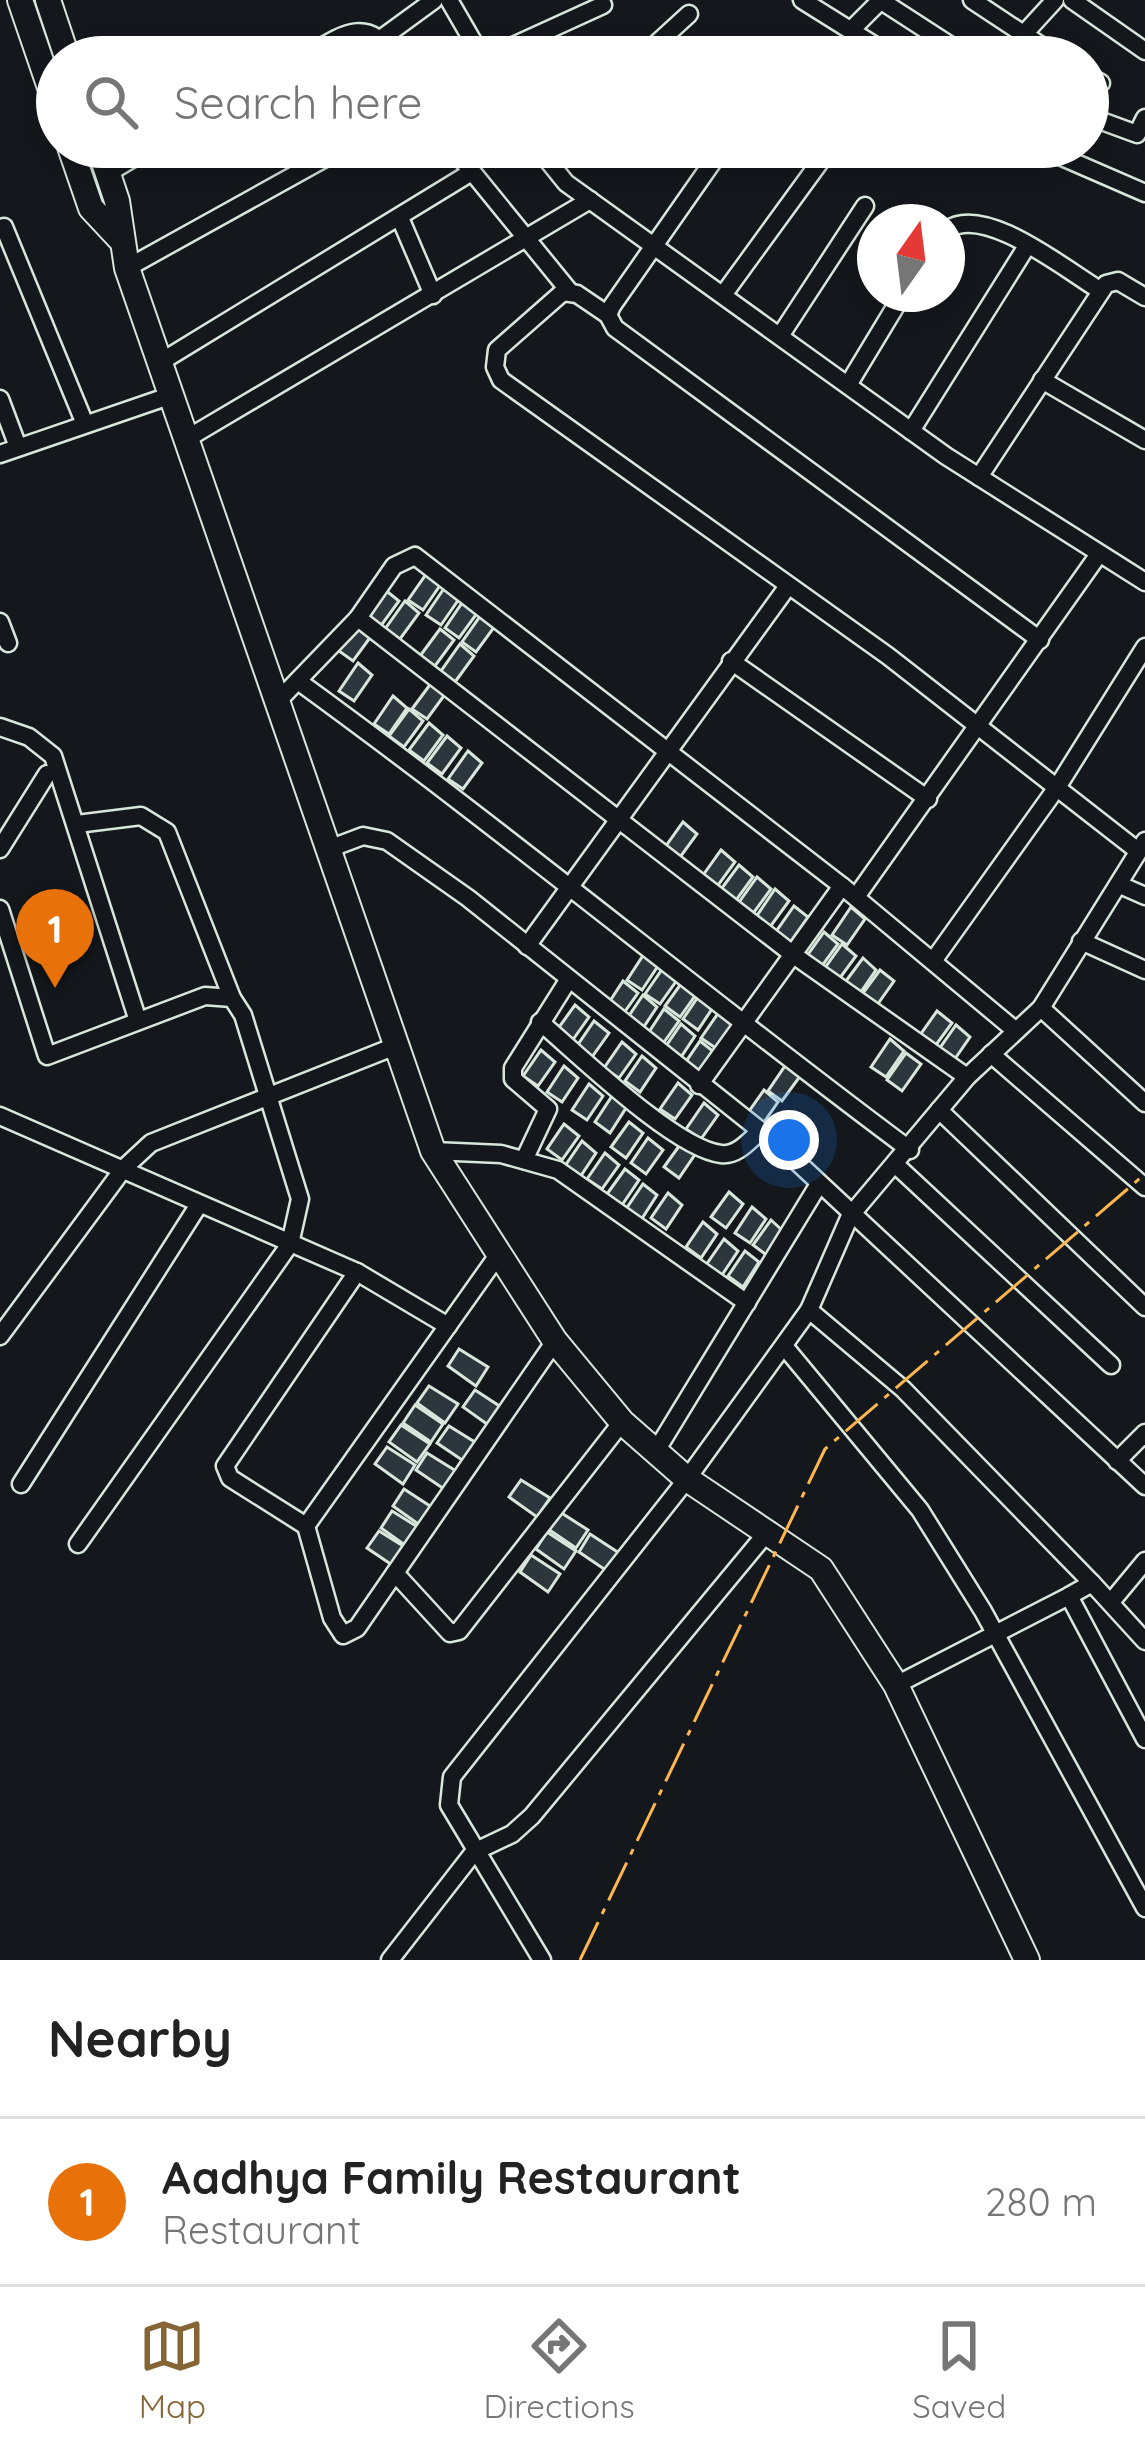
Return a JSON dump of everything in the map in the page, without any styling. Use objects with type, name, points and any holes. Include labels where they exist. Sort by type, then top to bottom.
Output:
[{"type":"main road","points":[[20,0],[36,47]]},
{"type":"main road","points":[[48,0],[61,36]]},
{"type":"main road","points":[[77,168],[91,208],[120,239]]},
{"type":"main road","points":[[106,168],[120,239],[159,362],[393,1047],[433,1151],[555,1341],[622,1422],[687,1478],[821,1568],[896,1685],[1027,1960]]},
{"type":"street","points":[[385,36],[434,0]]},
{"type":"street","points":[[449,0],[472,36]]},
{"type":"street","points":[[802,0],[864,36]]},
{"type":"street","points":[[853,28],[880,0],[936,36]]},
{"type":"street","points":[[972,0],[1023,35],[1055,0]]},
{"type":"street","points":[[1072,0],[1145,50]]},
{"type":"street","points":[[533,36],[602,5]]},
{"type":"street","points":[[665,36],[689,14]]},
{"type":"street","points":[[341,36],[363,32],[376,36]]},
{"type":"street","points":[[1109,124],[1137,134],[1145,118]]},
{"type":"street","points":[[108,173],[116,168]]},
{"type":"street","points":[[128,268],[307,168]]},
{"type":"street","points":[[467,168],[570,292],[608,315],[615,328],[1040,640]]},
{"type":"street","points":[[554,168],[566,183],[911,431],[1145,582]]},
{"type":"street","points":[[608,315],[709,168]]},
{"type":"street","points":[[723,295],[815,168]]},
{"type":"street","points":[[1086,168],[1145,194]]},
{"type":"street","points":[[159,362],[470,173]]},
{"type":"street","points":[[188,438],[590,200]]},
{"type":"street","points":[[400,218],[433,295]]},
{"type":"street","points":[[781,336],[857,218]]},
{"type":"street","points":[[965,224],[976,221],[1101,291]]},
{"type":"street","points":[[4,226],[85,424]]},
{"type":"street","points":[[911,431],[1027,246]]},
{"type":"street","points":[[979,477],[1101,291],[1118,280],[1145,297]]},
{"type":"street","points":[[537,1957],[449,1805],[452,1777],[687,1478],[784,1346],[809,1310],[850,1216],[897,1166],[967,1077],[1041,1008],[1141,846],[501,380],[495,367],[497,350],[513,331],[570,292]]},
{"type":"street","points":[[848,386],[892,312]]},
{"type":"street","points":[[1042,380],[1145,440]]},
{"type":"street","points":[[0,454],[172,395]]},
{"type":"street","points":[[0,399],[19,447]]},
{"type":"street","points":[[699,1085],[795,956],[928,799],[1099,554]]},
{"type":"street","points":[[276,703],[358,618],[394,566],[415,556],[849,892],[1016,1031]]},
{"type":"street","points":[[527,946],[666,748],[788,586]]},
{"type":"street","points":[[358,618],[795,956],[967,1077]]},
{"type":"street","points":[[0,622],[8,644]]},
{"type":"street","points":[[933,962],[1058,786],[1145,647]]},
{"type":"street","points":[[731,661],[928,799]]},
{"type":"street","points":[[298,681],[910,1150]]},
{"type":"street","points":[[0,727],[29,737],[53,755],[138,1021]]},
{"type":"street","points":[[0,849],[47,773]]},
{"type":"street","points":[[77,824],[141,816],[167,832],[232,998],[243,1015],[300,1198],[290,1244],[78,1544]]},
{"type":"street","points":[[326,850],[363,836],[387,841],[527,946],[760,1131],[1145,1486]]},
{"type":"street","points":[[1120,885],[1145,896]]},
{"type":"street","points":[[0,909],[47,1056],[215,993],[232,998]]},
{"type":"street","points":[[1081,941],[1145,970]]},
{"type":"street","points":[[524,1160],[548,1109],[513,1079],[513,1068],[567,982]]},
{"type":"street","points":[[1041,1008],[1145,1103]]},
{"type":"street","points":[[541,1022],[633,1101],[695,1144],[721,1154],[736,1152],[760,1131]]},
{"type":"street","points":[[0,1336],[124,1168],[151,1143],[393,1047]]},
{"type":"street","points":[[992,1054],[1145,1187]]},
{"type":"street","points":[[939,1110],[1145,1307]]},
{"type":"street","points":[[0,1117],[357,1272],[448,1326]]},
{"type":"street","points":[[433,1151],[501,1154],[558,1170],[747,1303]]},
{"type":"street","points":[[897,1166],[1111,1365]]},
{"type":"street","points":[[656,1451],[820,1184]]},
{"type":"street","points":[[21,1484],[198,1206]]},
{"type":"street","points":[[306,1526],[498,1255]]},
{"type":"street","points":[[357,1272],[226,1466],[230,1478],[306,1526],[332,1618],[343,1635],[357,1628],[555,1341]]},
{"type":"street","points":[[809,1310],[903,1390],[1145,1641]]},
{"type":"street","points":[[784,1346],[920,1510],[995,1635],[1145,1908]]},
{"type":"street","points":[[394,1573],[450,1633],[459,1631],[622,1422]]},
{"type":"street","points":[[1117,1461],[1145,1433]]},
{"type":"street","points":[[390,1960],[474,1852],[512,1834],[532,1816],[769,1530]]},
{"type":"street","points":[[1111,1602],[1145,1561]]},
{"type":"street","points":[[896,1685],[1092,1583]]},
{"type":"street","points":[[1070,1596],[1145,1739]]},
{"type":"building","points":[[427,573],[441,584],[423,610],[408,600]]},
{"type":"building","points":[[445,587],[459,599],[441,625],[426,615]]},
{"type":"building","points":[[384,589],[399,601],[380,627],[365,616]]},
{"type":"building","points":[[464,600],[478,612],[459,638],[445,628]]},
{"type":"building","points":[[405,601],[419,613],[400,639],[385,629]]},
{"type":"building","points":[[481,615],[495,626],[476,652],[462,642]]},
{"type":"building","points":[[358,623],[372,635],[353,661],[339,651]]},
{"type":"building","points":[[440,629],[454,640],[435,666],[420,656]]},
{"type":"building","points":[[460,644],[474,656],[455,682],[441,671]]},
{"type":"building","points":[[358,663],[372,675],[354,701],[339,691]]},
{"type":"building","points":[[432,682],[446,693],[427,719],[412,709]]},
{"type":"building","points":[[393,696],[407,708],[389,734],[374,724]]},
{"type":"building","points":[[409,709],[423,721],[404,747],[389,736]]},
{"type":"building","points":[[429,723],[443,735],[424,761],[409,750]]},
{"type":"building","points":[[447,736],[461,748],[442,774],[427,763]]},
{"type":"building","points":[[468,751],[482,763],[463,789],[448,779]]},
{"type":"building","points":[[683,822],[697,834],[678,860],[663,850]]},
{"type":"building","points":[[721,850],[735,862],[716,888],[701,878]]},
{"type":"building","points":[[739,865],[753,877],[734,903],[719,892]]},
{"type":"building","points":[[757,877],[771,889],[752,915],[737,905]]},
{"type":"building","points":[[775,889],[789,901],[770,927],[756,917]]},
{"type":"building","points":[[794,906],[808,917],[789,944],[775,933]]},
{"type":"building","points":[[851,907],[865,919],[847,945],[832,935]]},
{"type":"building","points":[[824,932],[838,944],[819,970],[804,960]]},
{"type":"building","points":[[842,944],[856,956],[837,982],[822,972]]},
{"type":"building","points":[[644,954],[658,966],[642,990],[627,980]]},
{"type":"building","points":[[863,958],[876,970],[858,996],[843,985]]},
{"type":"building","points":[[663,968],[677,980],[660,1004],[645,994]]},
{"type":"building","points":[[880,970],[894,981],[875,1008],[860,997]]},
{"type":"building","points":[[623,981],[638,993],[621,1017],[606,1007]]},
{"type":"building","points":[[683,981],[697,993],[680,1017],[665,1006]]},
{"type":"building","points":[[700,994],[714,1006],[698,1030],[683,1019]]},
{"type":"building","points":[[643,995],[657,1007],[641,1031],[626,1020]]},
{"type":"building","points":[[575,1005],[589,1017],[572,1041],[557,1030]]},
{"type":"building","points":[[664,1009],[679,1021],[662,1045],[647,1035]]},
{"type":"building","points":[[937,1011],[952,1023],[933,1049],[918,1038]]},
{"type":"building","points":[[719,1012],[733,1024],[717,1049],[701,1038]]},
{"type":"building","points":[[594,1021],[609,1033],[592,1057],[577,1046]]},
{"type":"building","points":[[681,1024],[695,1036],[679,1060],[664,1049]]},
{"type":"building","points":[[956,1025],[970,1037],[952,1063],[937,1052]]},
{"type":"building","points":[[890,1039],[904,1051],[886,1077],[871,1067]]},
{"type":"building","points":[[700,1041],[714,1052],[698,1077],[683,1066]]},
{"type":"building","points":[[622,1042],[636,1054],[619,1078],[604,1068]]},
{"type":"building","points":[[541,1050],[555,1062],[538,1086],[523,1076]]},
{"type":"building","points":[[906,1053],[921,1064],[902,1091],[887,1080]]},
{"type":"building","points":[[642,1056],[656,1068],[640,1092],[625,1081]]},
{"type":"building","points":[[787,1063],[801,1075],[782,1101],[768,1091]]},
{"type":"building","points":[[564,1066],[578,1078],[562,1102],[547,1092]]},
{"type":"building","points":[[678,1083],[692,1095],[675,1119],[660,1109]]},
{"type":"building","points":[[589,1084],[603,1096],[587,1120],[572,1110]]},
{"type":"building","points":[[764,1090],[778,1102],[760,1128],[745,1117]]},
{"type":"building","points":[[612,1096],[626,1108],[610,1133],[595,1122]]},
{"type":"building","points":[[704,1103],[718,1115],[701,1139],[686,1129]]},
{"type":"building","points":[[629,1122],[643,1133],[626,1158],[611,1147]]},
{"type":"building","points":[[564,1124],[579,1136],[562,1160],[547,1149]]},
{"type":"building","points":[[648,1138],[663,1150],[646,1174],[631,1163]]},
{"type":"building","points":[[582,1141],[596,1153],[580,1177],[565,1166]]},
{"type":"building","points":[[682,1142],[696,1153],[679,1178],[664,1167]]},
{"type":"building","points":[[605,1153],[619,1165],[602,1189],[587,1179]]},
{"type":"building","points":[[625,1169],[639,1180],[622,1205],[607,1194]]},
{"type":"building","points":[[643,1184],[657,1195],[641,1220],[626,1209]]},
{"type":"building","points":[[729,1192],[743,1204],[726,1228],[711,1217]]},
{"type":"building","points":[[668,1193],[682,1205],[666,1229],[651,1218]]},
{"type":"building","points":[[752,1207],[766,1219],[750,1243],[735,1233]]},
{"type":"building","points":[[771,1220],[784,1232],[768,1256],[753,1245]]},
{"type":"building","points":[[703,1222],[717,1234],[701,1258],[686,1247]]},
{"type":"building","points":[[724,1239],[738,1251],[722,1275],[706,1265]]},
{"type":"building","points":[[745,1251],[759,1262],[743,1287],[728,1276]]},
{"type":"building","points":[[459,1349],[488,1367],[476,1386],[448,1366]]},
{"type":"building","points":[[429,1386],[458,1404],[445,1423],[417,1403]]},
{"type":"building","points":[[475,1390],[504,1409],[491,1427],[463,1407]]},
{"type":"building","points":[[415,1405],[443,1424],[431,1442],[403,1423]]},
{"type":"building","points":[[401,1425],[430,1444],[417,1462],[389,1442]]},
{"type":"building","points":[[449,1426],[478,1444],[465,1462],[437,1443]]},
{"type":"building","points":[[387,1447],[415,1465],[403,1484],[375,1464]]},
{"type":"building","points":[[427,1453],[456,1471],[444,1489],[416,1470]]},
{"type":"building","points":[[521,1480],[550,1498],[537,1517],[509,1497]]},
{"type":"building","points":[[404,1489],[433,1508],[421,1526],[393,1506]]},
{"type":"building","points":[[392,1511],[421,1529],[409,1548],[381,1528]]},
{"type":"building","points":[[560,1512],[588,1530],[576,1548],[548,1529]]},
{"type":"building","points":[[379,1531],[408,1549],[395,1567],[367,1548]]},
{"type":"building","points":[[547,1532],[576,1551],[564,1569],[536,1549]]},
{"type":"building","points":[[590,1534],[619,1553],[607,1571],[579,1552]]},
{"type":"building","points":[[531,1555],[560,1574],[548,1592],[520,1572]]},
{"type":"power","points":[[580,1960],[825,1449],[1145,1174]]},
{"type":"place","name":"Aadhya Family Restaurant","points":[[55,988]]}]
